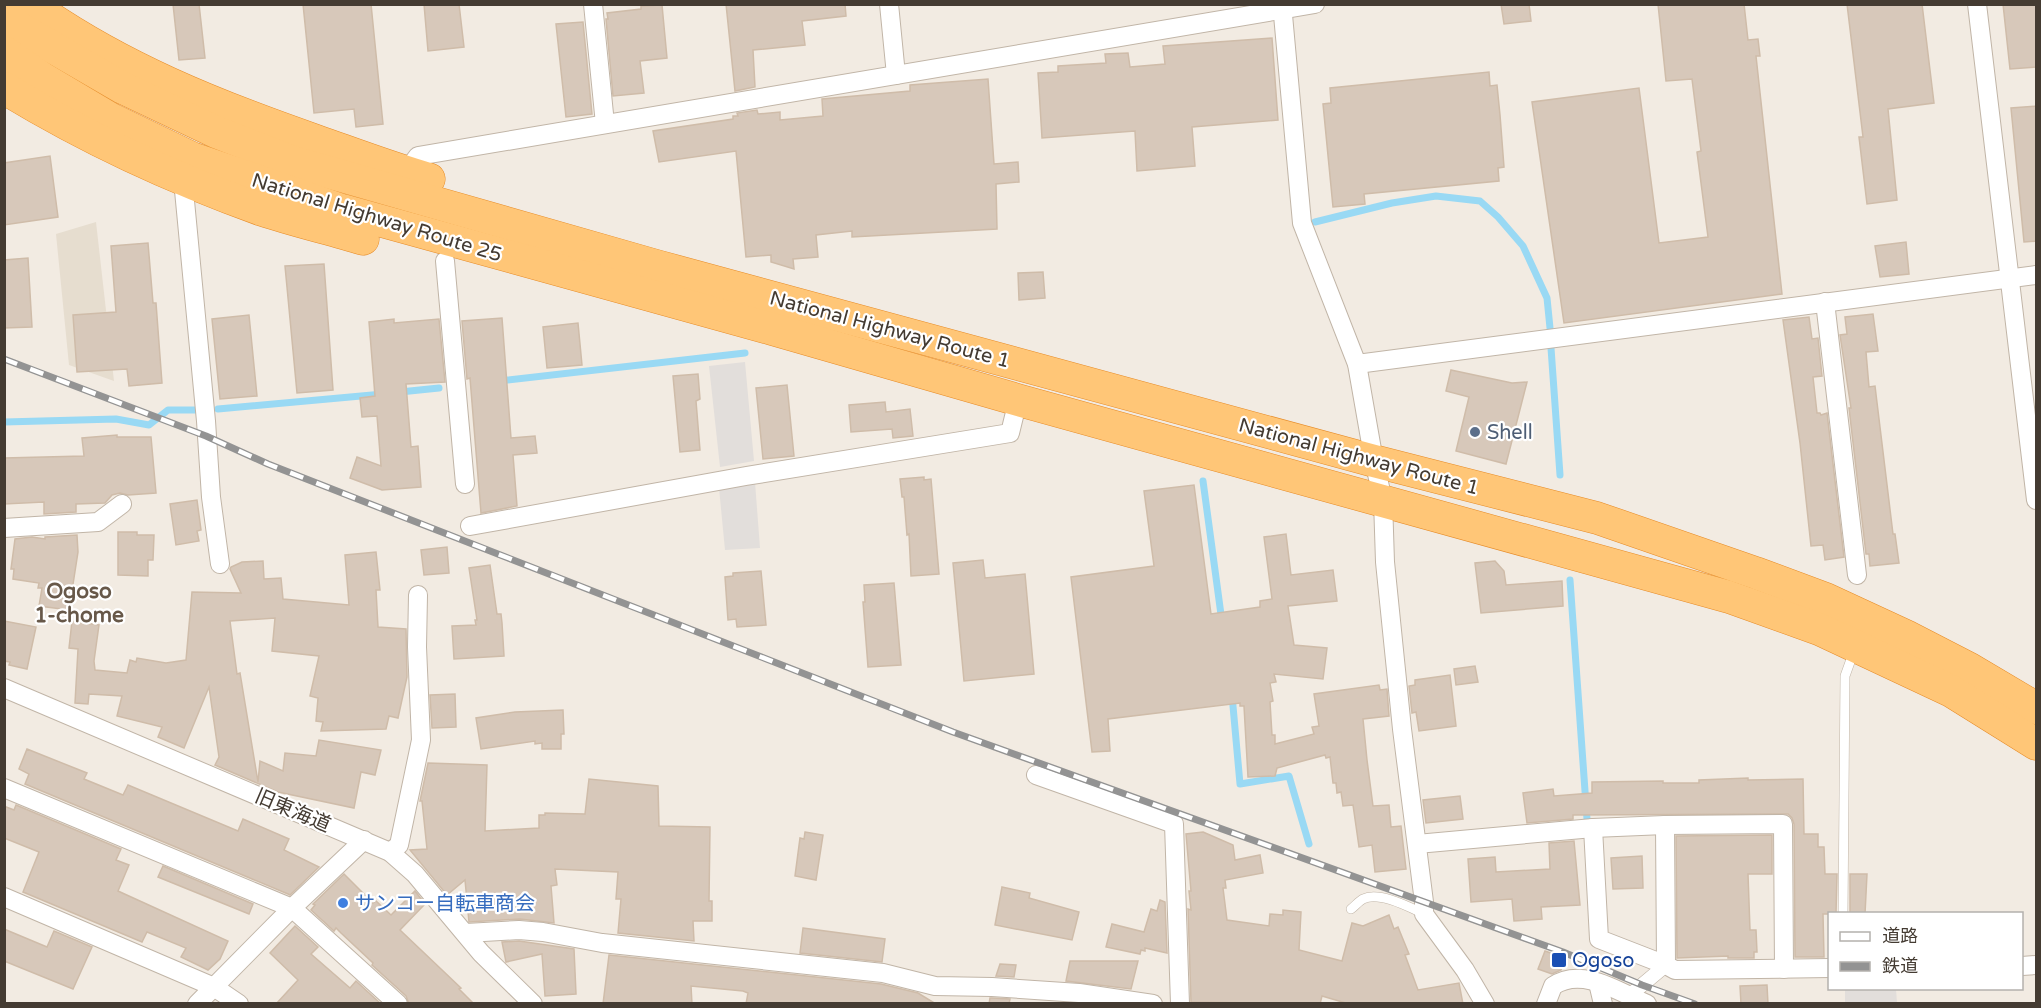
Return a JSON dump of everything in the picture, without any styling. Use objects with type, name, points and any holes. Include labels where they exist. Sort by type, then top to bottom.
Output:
[{"type":"highway","points":[[30,4],[65,29],[104,52],[195,96],[406,172],[643,247],[657,266]]},
{"type":"highway","name":"National Highway Route 25","points":[[4,15],[21,29],[120,87],[167,111],[293,162],[657,266]]},
{"type":"highway","name":"National Highway Route 25","points":[[4,52],[42,78],[111,119],[192,158],[268,186],[342,210],[772,329]]},
{"type":"highway","points":[[4,88],[57,120],[183,180],[264,210],[445,261],[748,334],[772,329]]},
{"type":"highway","name":"National Highway Route 1","points":[[657,266],[1374,461],[1597,518],[1826,599],[1970,669],[2037,708]]},
{"type":"highway","name":"National Highway Route 1","points":[[772,329],[1018,400],[1729,597],[1856,645],[1952,691],[2037,744]]},
{"type":"street","points":[[593,4],[605,124]]},
{"type":"street","points":[[889,4],[896,75]]},
{"type":"street","points":[[406,172],[418,156],[1315,4]]},
{"type":"street","points":[[1977,4],[2037,500]]},
{"type":"street","points":[[1283,8],[1302,223],[1357,364],[1383,500],[1385,562],[1424,914],[1465,970],[1485,1004]]},
{"type":"street","points":[[183,180],[206,421],[210,497],[220,564]]},
{"type":"street","points":[[445,261],[465,484]]},
{"type":"street","points":[[1357,364],[2037,275]]},
{"type":"street","points":[[1825,302],[1857,575]]},
{"type":"street","points":[[470,526],[746,476],[1010,433],[1018,400]]},
{"type":"street","points":[[4,528],[98,522],[122,504]]},
{"type":"street","points":[[390,852],[399,845],[421,740],[417,647],[418,595]]},
{"type":"street","name":"旧東海道","points":[[4,688],[390,852],[415,874],[481,953],[533,1004]]},
{"type":"street","points":[[1036,775],[1174,824],[1180,1004]]},
{"type":"street","points":[[4,788],[292,908],[398,1004]]},
{"type":"street","points":[[1417,844],[1593,828],[1783,824],[1784,969]]},
{"type":"street","points":[[1629,996],[1666,964],[1665,825]]},
{"type":"street","points":[[1593,828],[1599,939],[1666,964],[1675,970],[1828,968]]},
{"type":"street","points":[[197,1004],[292,908],[364,840]]},
{"type":"street","points":[[4,897],[214,987],[239,1004]]},
{"type":"street","points":[[466,933],[519,930],[543,932],[602,943],[884,973],[935,986],[1079,993],[1154,1004]]},
{"type":"street","points":[[1546,1004],[1553,986],[1558,982],[1578,979],[1598,982],[1647,1004]]},
{"type":"street","points":[[1598,982],[1602,1004]]},
{"type":"street","points":[[984,1004],[992,987]]},
{"type":"lane","points":[[1843,912],[1845,676],[1856,645]]},
{"type":"lane","points":[[1351,909],[1364,899],[1378,897],[1405,905],[1424,914]]},
{"type":"shaded area","points":[[96,222],[114,381],[69,365],[56,234]]},
{"type":"shaded area","points":[[745,362],[754,461],[720,467],[709,366]]},
{"type":"shaded area","points":[[755,482],[760,548],[725,550],[719,488]]},
{"type":"shaded area","points":[[1845,990],[1896,990],[1897,1003],[1845,1003]]},
{"type":"building","points":[[173,4],[199,4],[205,58],[179,60]]},
{"type":"building","points":[[303,4],[371,4],[383,124],[356,127],[354,109],[314,113]]},
{"type":"building","points":[[424,4],[459,4],[464,47],[428,51]]},
{"type":"building","points":[[726,4],[845,4],[846,16],[802,21],[805,45],[753,50],[755,87],[735,91]]},
{"type":"building","points":[[1501,4],[1529,4],[1531,21],[1504,24]]},
{"type":"building","points":[[1658,4],[1744,4],[1748,40],[1758,39],[1760,56],[1756,56],[1782,294],[1564,323],[1532,102],[1639,88],[1659,243],[1708,237],[1697,152],[1701,151],[1692,79],[1666,81]]},
{"type":"building","points":[[1847,4],[1922,4],[1934,103],[1888,109],[1897,200],[1867,204],[1859,137],[1863,137]]},
{"type":"building","points":[[2003,4],[2037,4],[2037,67],[2010,69]]},
{"type":"building","points":[[662,5],[667,58],[640,61],[644,93],[613,96],[607,13],[641,9],[641,6]]},
{"type":"building","points":[[583,22],[592,114],[566,117],[556,24]]},
{"type":"building","points":[[1272,38],[1278,120],[1192,127],[1195,166],[1137,171],[1135,131],[1042,138],[1038,73],[1058,72],[1058,66],[1106,63],[1105,54],[1128,53],[1130,67],[1165,64],[1163,46]]},
{"type":"building","points":[[1489,72],[1490,86],[1497,85],[1500,115],[1504,167],[1498,168],[1499,181],[1364,194],[1365,204],[1333,207],[1323,104],[1331,103],[1330,88]]},
{"type":"building","points":[[988,79],[994,164],[1018,162],[1019,182],[996,184],[997,229],[852,237],[852,231],[816,235],[818,257],[793,259],[794,269],[771,262],[771,255],[746,257],[736,151],[659,162],[653,131],[733,119],[733,116],[738,116],[737,113],[757,110],[758,114],[780,112],[780,120],[823,116],[822,99],[910,91],[910,85]]},
{"type":"building","points":[[2037,106],[2037,241],[2024,242],[2011,108]]},
{"type":"building","points":[[50,156],[58,217],[4,225],[4,163]]},
{"type":"building","points":[[1906,242],[1909,274],[1880,277],[1875,246]]},
{"type":"building","points":[[148,243],[153,303],[156,303],[162,383],[129,386],[127,369],[77,372],[73,315],[116,312],[111,246]]},
{"type":"building","points":[[28,258],[32,327],[4,328],[4,260]]},
{"type":"building","points":[[324,264],[333,390],[297,393],[285,266]]},
{"type":"building","points":[[1043,272],[1045,298],[1019,300],[1018,273]]},
{"type":"building","points":[[1873,314],[1878,351],[1866,352],[1869,387],[1875,386],[1893,534],[1895,534],[1899,563],[1870,566],[1869,554],[1866,554],[1849,408],[1851,408],[1840,335],[1847,334],[1845,317]]},
{"type":"building","points":[[249,315],[257,396],[220,399],[212,319]]},
{"type":"building","points":[[1809,317],[1812,339],[1818,338],[1822,376],[1813,377],[1817,413],[1821,415],[1827,413],[1844,557],[1825,560],[1823,545],[1811,546],[1783,320]]},
{"type":"building","points":[[502,318],[511,438],[535,436],[537,453],[513,455],[517,506],[481,513],[470,378],[467,379],[462,321]]},
{"type":"building","points":[[394,319],[394,323],[439,319],[445,382],[406,384],[411,447],[418,446],[421,487],[382,490],[350,478],[357,457],[381,466],[377,416],[362,417],[360,398],[375,396],[369,322]]},
{"type":"building","points":[[578,323],[582,365],[547,368],[543,327]]},
{"type":"building","points":[[1451,370],[1512,383],[1527,382],[1506,464],[1456,451],[1469,397],[1446,391]]},
{"type":"building","points":[[698,374],[700,399],[696,401],[700,450],[680,452],[673,376]]},
{"type":"building","points":[[787,385],[794,456],[763,459],[756,388]]},
{"type":"building","points":[[885,402],[886,412],[910,409],[913,436],[893,438],[892,429],[851,432],[849,405]]},
{"type":"building","points":[[117,435],[117,437],[151,437],[156,493],[128,495],[120,493],[112,495],[105,503],[76,504],[76,512],[44,514],[44,502],[4,504],[4,458],[84,456],[82,438]]},
{"type":"building","points":[[924,477],[924,480],[931,479],[939,574],[911,576],[909,534],[907,535],[900,479]]},
{"type":"building","points":[[1194,485],[1211,614],[1260,607],[1260,601],[1272,599],[1264,537],[1286,534],[1291,575],[1333,570],[1337,601],[1288,606],[1294,645],[1327,648],[1323,679],[1274,674],[1276,682],[1270,683],[1273,701],[1270,702],[1272,735],[1275,735],[1275,744],[1314,734],[1312,727],[1319,726],[1314,694],[1379,685],[1380,690],[1387,689],[1389,716],[1363,719],[1367,760],[1373,806],[1389,805],[1391,827],[1401,826],[1406,869],[1375,872],[1372,845],[1359,847],[1353,805],[1343,806],[1341,792],[1337,793],[1336,783],[1333,783],[1330,757],[1326,758],[1325,755],[1277,768],[1275,776],[1248,777],[1244,706],[1240,706],[1240,703],[1108,719],[1110,751],[1092,752],[1071,577],[1154,566],[1144,491]]},
{"type":"building","points":[[197,500],[201,530],[197,531],[199,541],[176,545],[170,504]]},
{"type":"building","points":[[118,532],[154,535],[153,560],[148,560],[148,576],[118,575]]},
{"type":"building","points":[[77,535],[78,552],[69,610],[39,606],[42,588],[38,588],[39,583],[13,579],[14,569],[11,569],[15,539],[32,537],[45,539],[45,537]]},
{"type":"building","points":[[447,547],[449,573],[424,575],[421,550]]},
{"type":"building","points":[[376,552],[380,590],[376,590],[378,627],[406,629],[407,677],[398,718],[389,716],[386,729],[321,731],[323,722],[316,721],[318,698],[310,696],[319,656],[272,651],[275,618],[230,621],[237,674],[240,673],[258,782],[260,761],[283,771],[285,753],[316,756],[319,740],[381,750],[375,775],[361,772],[354,808],[278,792],[215,765],[219,757],[209,687],[184,748],[158,737],[162,727],[117,716],[122,696],[89,694],[88,704],[75,703],[78,649],[69,648],[72,621],[99,625],[95,670],[127,673],[130,660],[136,662],[137,658],[166,663],[186,660],[192,592],[241,593],[231,567],[242,562],[263,561],[264,579],[281,578],[283,599],[349,605],[345,555]]},
{"type":"building","points":[[983,560],[985,578],[1025,574],[1034,674],[964,681],[953,563]]},
{"type":"building","points":[[1495,561],[1504,571],[1506,585],[1562,581],[1563,606],[1481,613],[1475,563]]},
{"type":"building","points":[[490,565],[497,614],[501,614],[504,656],[454,659],[452,626],[476,625],[475,620],[477,620],[469,568]]},
{"type":"building","points":[[761,571],[766,625],[737,627],[736,619],[728,620],[725,577],[733,576],[733,573]]},
{"type":"building","points":[[894,583],[901,665],[868,667],[863,602],[865,602],[864,585]]},
{"type":"building","points":[[4,621],[36,627],[27,669],[9,665],[10,662],[4,661]]},
{"type":"building","points":[[1475,666],[1478,682],[1456,685],[1454,669]]},
{"type":"building","points":[[1450,675],[1456,726],[1419,731],[1416,712],[1412,713],[1409,686],[1415,685],[1415,680]]},
{"type":"building","points":[[455,694],[456,727],[432,728],[430,695]]},
{"type":"building","points":[[563,710],[564,734],[561,734],[561,749],[542,749],[542,743],[535,744],[535,741],[481,749],[476,718],[515,712]]},
{"type":"building","points":[[27,749],[87,773],[84,779],[123,795],[128,785],[238,831],[243,819],[289,839],[284,850],[319,867],[290,895],[25,784],[29,774],[19,769]]},
{"type":"building","points":[[428,763],[487,765],[485,831],[539,828],[539,815],[545,815],[545,813],[585,814],[589,779],[658,786],[659,826],[710,827],[709,901],[712,901],[712,921],[693,921],[694,941],[618,933],[621,899],[616,899],[618,872],[555,869],[557,885],[551,886],[554,923],[520,919],[469,922],[465,880],[447,895],[410,850],[427,849],[422,801],[420,801]]},
{"type":"building","points":[[1803,779],[1804,834],[1818,834],[1818,847],[1824,847],[1825,874],[1837,874],[1836,912],[1823,914],[1824,957],[1795,957],[1794,824],[1788,814],[1573,815],[1573,819],[1527,823],[1523,793],[1553,789],[1554,796],[1592,793],[1592,782],[1699,783],[1699,780]]},
{"type":"building","points":[[1460,796],[1463,819],[1426,823],[1423,800]]},
{"type":"building","points":[[16,805],[121,849],[116,860],[129,865],[118,891],[228,941],[220,959],[208,970],[181,957],[186,948],[147,932],[142,942],[23,892],[39,852],[4,838],[4,806],[14,810]]},
{"type":"building","points":[[805,832],[823,835],[816,880],[795,876],[800,838],[804,839]]},
{"type":"building","points":[[1203,832],[1233,845],[1235,860],[1260,855],[1263,873],[1225,880],[1226,888],[1223,888],[1227,920],[1269,926],[1270,914],[1283,915],[1283,910],[1301,912],[1299,950],[1342,961],[1352,923],[1363,926],[1389,915],[1394,929],[1398,927],[1409,954],[1405,955],[1418,990],[1459,983],[1463,1004],[1349,1004],[1322,996],[1320,1004],[1191,1002],[1188,909],[1191,910],[1189,891],[1191,891],[1186,834]]},
{"type":"building","points":[[1772,835],[1772,874],[1748,874],[1750,930],[1756,930],[1757,952],[1754,952],[1754,958],[1728,958],[1728,956],[1677,958],[1676,836]]},
{"type":"building","points":[[1574,841],[1580,905],[1541,907],[1542,919],[1514,921],[1512,899],[1471,902],[1468,859],[1495,857],[1496,872],[1550,869],[1549,843]]},
{"type":"building","points":[[1642,856],[1643,888],[1613,889],[1611,858]]},
{"type":"building","points":[[163,866],[253,904],[249,914],[158,877]]},
{"type":"building","points":[[344,874],[373,903],[376,901],[391,915],[415,891],[425,904],[400,930],[461,988],[459,989],[474,1004],[409,1004],[406,996],[372,965],[373,963],[336,928],[334,931],[311,910],[315,905],[313,904]]},
{"type":"building","points":[[1850,874],[1867,874],[1865,912],[1850,912]]},
{"type":"building","points":[[1002,887],[1030,893],[1029,898],[1079,912],[1072,940],[995,925]]},
{"type":"building","points":[[1160,900],[1165,902],[1167,953],[1145,948],[1145,951],[1141,950],[1140,954],[1106,947],[1112,924],[1144,932],[1151,909],[1157,911]]},
{"type":"building","points":[[295,926],[318,947],[311,954],[350,988],[356,981],[381,1004],[276,1004],[298,980],[270,953]]},
{"type":"building","points":[[803,928],[885,939],[882,962],[800,953]]},
{"type":"building","points":[[4,929],[47,947],[54,931],[92,947],[73,989],[4,961]]},
{"type":"building","points":[[519,941],[574,949],[576,994],[545,996],[542,954],[506,962],[502,942]]},
{"type":"building","points":[[1545,951],[1565,958],[1561,970],[1552,974],[1538,969]]},
{"type":"building","points":[[609,955],[881,984],[918,993],[936,1004],[746,1004],[748,993],[743,991],[691,986],[692,1004],[603,1004]]},
{"type":"building","points":[[1070,961],[1138,961],[1131,989],[1066,981]]},
{"type":"building","points":[[1000,964],[1016,965],[1014,977],[996,976]]},
{"type":"building","points":[[1767,985],[1768,1004],[1741,1004],[1740,986]]},
{"type":"building","points":[[990,998],[1010,999],[1009,1004],[989,1004]]},
{"type":"waterway","points":[[1315,222],[1392,203],[1436,196],[1480,201],[1498,217],[1523,246],[1547,298],[1550,328]]},
{"type":"waterway","points":[[1551,348],[1560,475]]},
{"type":"waterway","points":[[499,381],[745,353]]},
{"type":"waterway","points":[[400,392],[439,388]]},
{"type":"waterway","points":[[218,409],[383,394]]},
{"type":"waterway","points":[[4,422],[116,419],[149,425],[168,410],[198,410]]},
{"type":"waterway","points":[[1203,481],[1222,622]]},
{"type":"waterway","points":[[1570,580],[1587,819]]},
{"type":"waterway","points":[[1232,695],[1240,784],[1289,776],[1309,844]]},
{"type":"railway","points":[[4,359],[206,436],[268,464],[953,732],[1563,952],[1695,1004]]},
{"type":"place","name":"Shell","points":[[1475,432]]},
{"type":"place","name":"サンコー自転車商会","points":[[343,903]]},
{"type":"place","name":"Ogoso","points":[[1559,960]]},
{"type":"district","name":"Ogoso 1-chome","points":[[79,603]]}]
